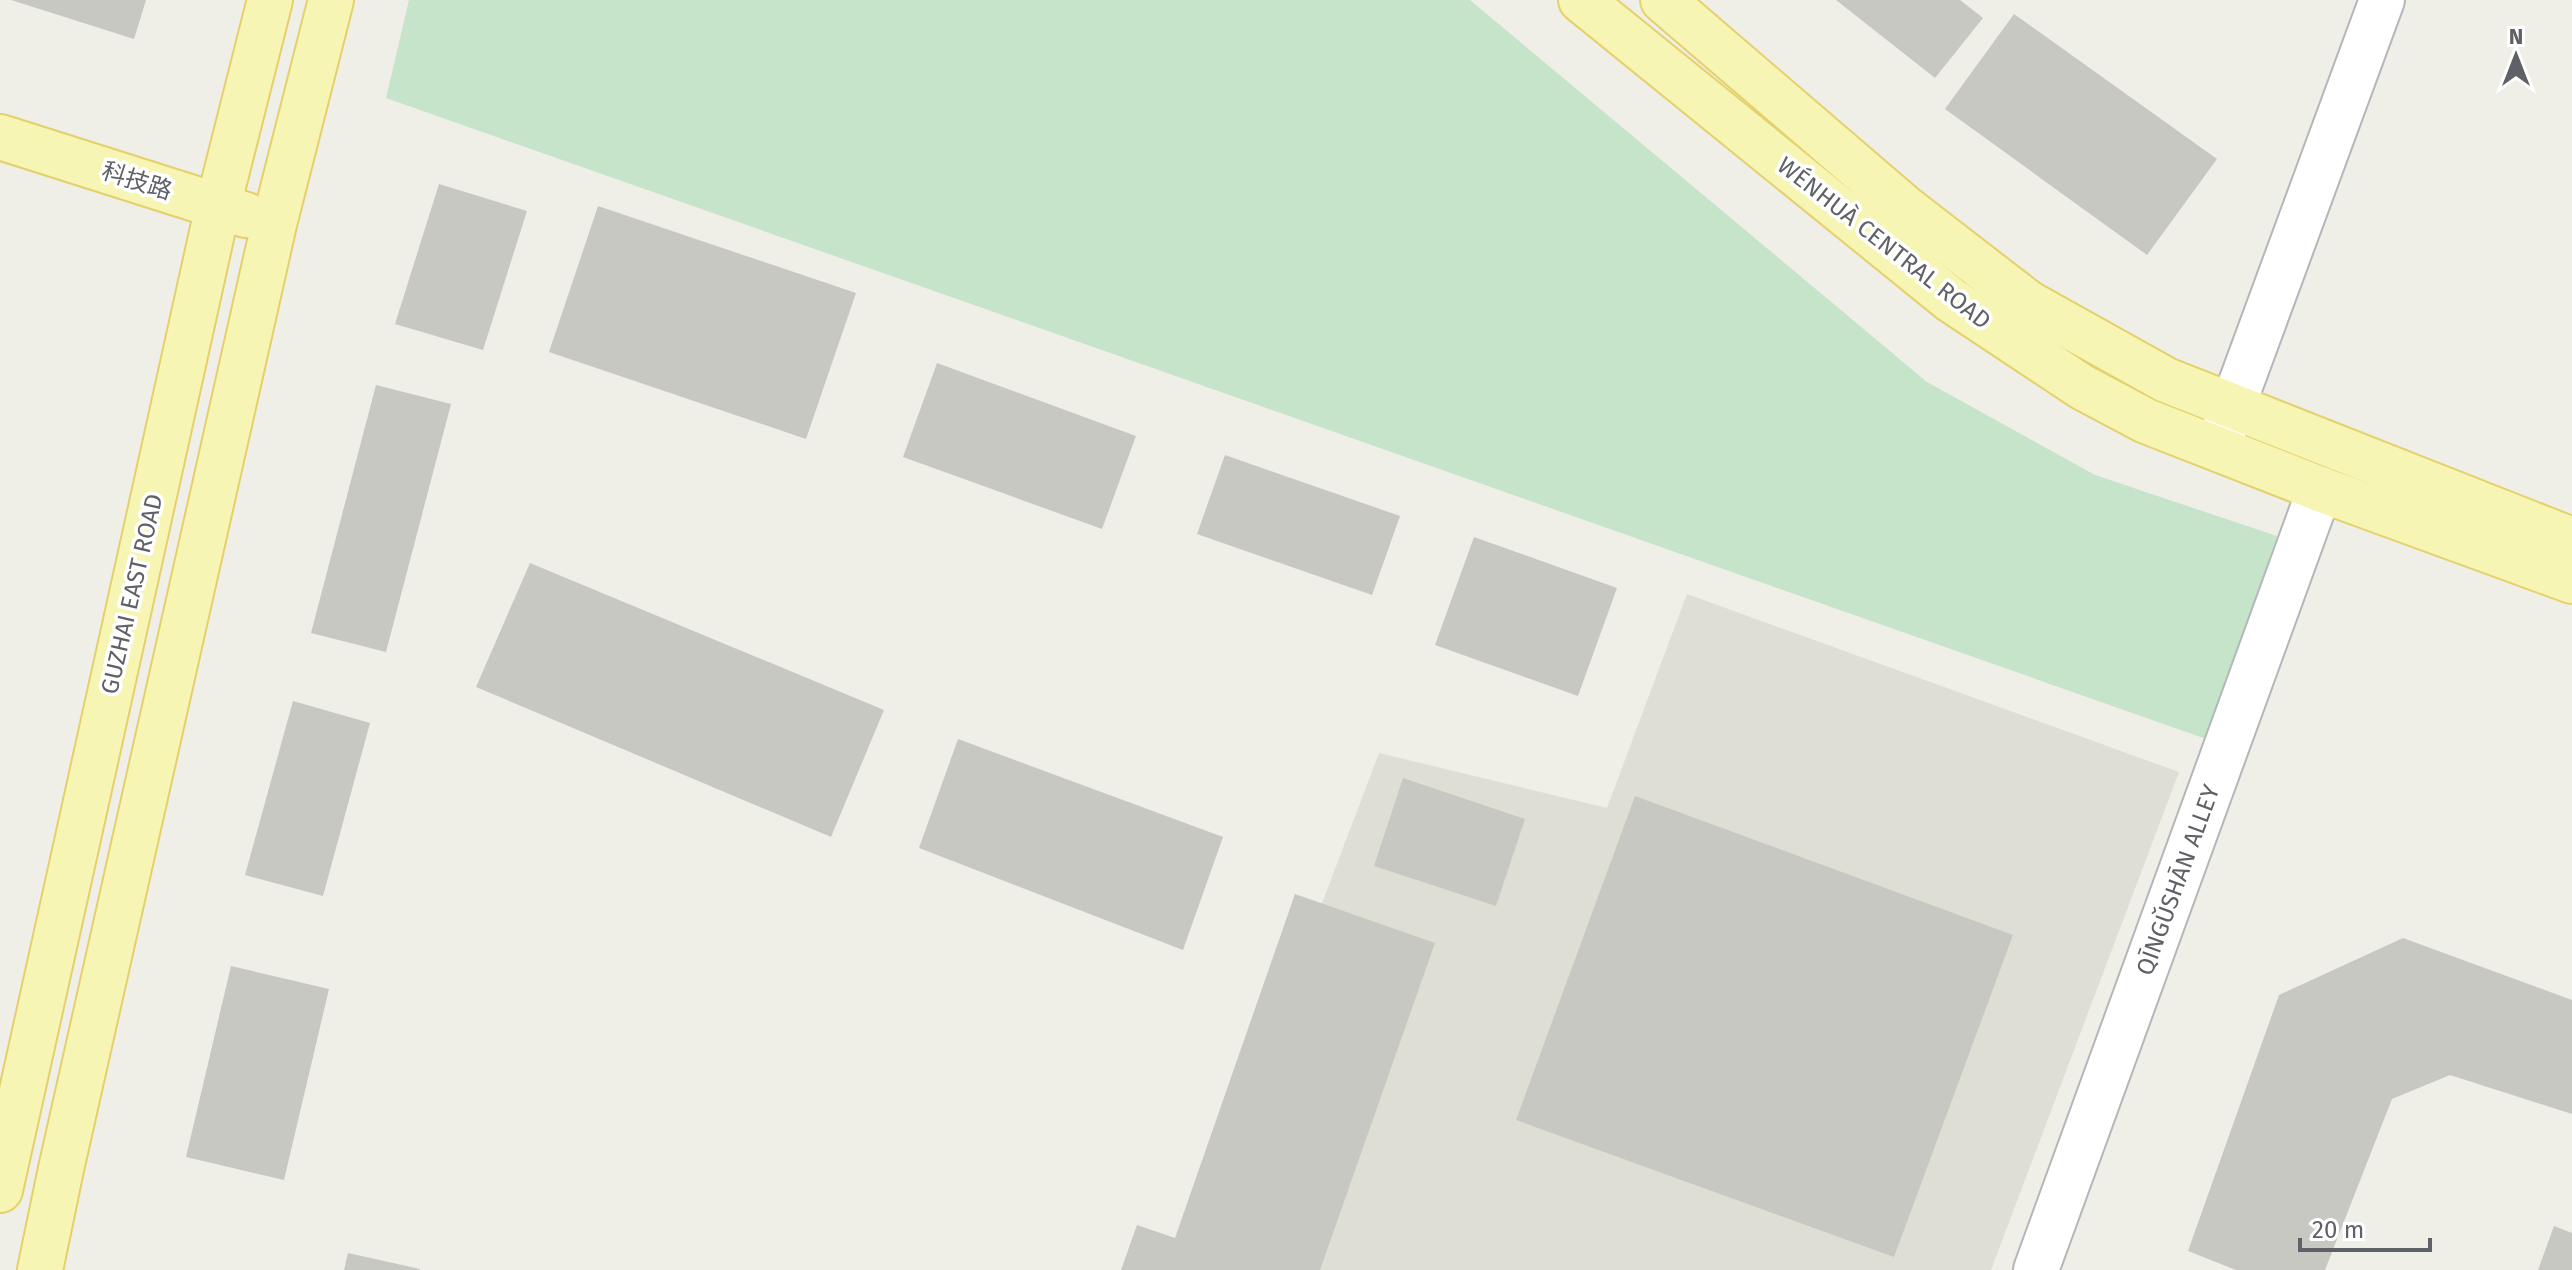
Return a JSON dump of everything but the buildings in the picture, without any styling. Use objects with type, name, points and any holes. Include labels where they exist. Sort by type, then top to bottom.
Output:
[{"type":"main road","name":"GUZHAI EAST ROAD","points":[[1,1174],[218,206],[270,0]]},
{"type":"main road","points":[[40,1270],[274,224],[331,0]]},
{"type":"main road","points":[[1663,0],[1905,208],[2028,303],[2166,380],[2572,540]]},
{"type":"main road","name":"WÉNHUÀ CENTRAL ROAD","points":[[1604,7],[1951,300],[2082,387],[2146,421],[2320,489],[2572,581]]},
{"type":"main road","name":"科技路","points":[[0,137],[274,224]]},
{"type":"main road","points":[[61,1169],[68,1270]]},
{"type":"street","points":[[2217,449],[2382,0]]},
{"type":"street","name":"QĪNGǓSHĀN ALLEY","points":[[2036,1270],[2320,489]]},
{"type":"shaded area","points":[[1687,594],[2179,772],[1991,1270],[1183,1270],[1379,753],[1607,808]]},
{"type":"green space","points":[[409,0],[1470,0],[1927,382],[2095,475],[2277,536],[2209,740],[386,98]]}]
